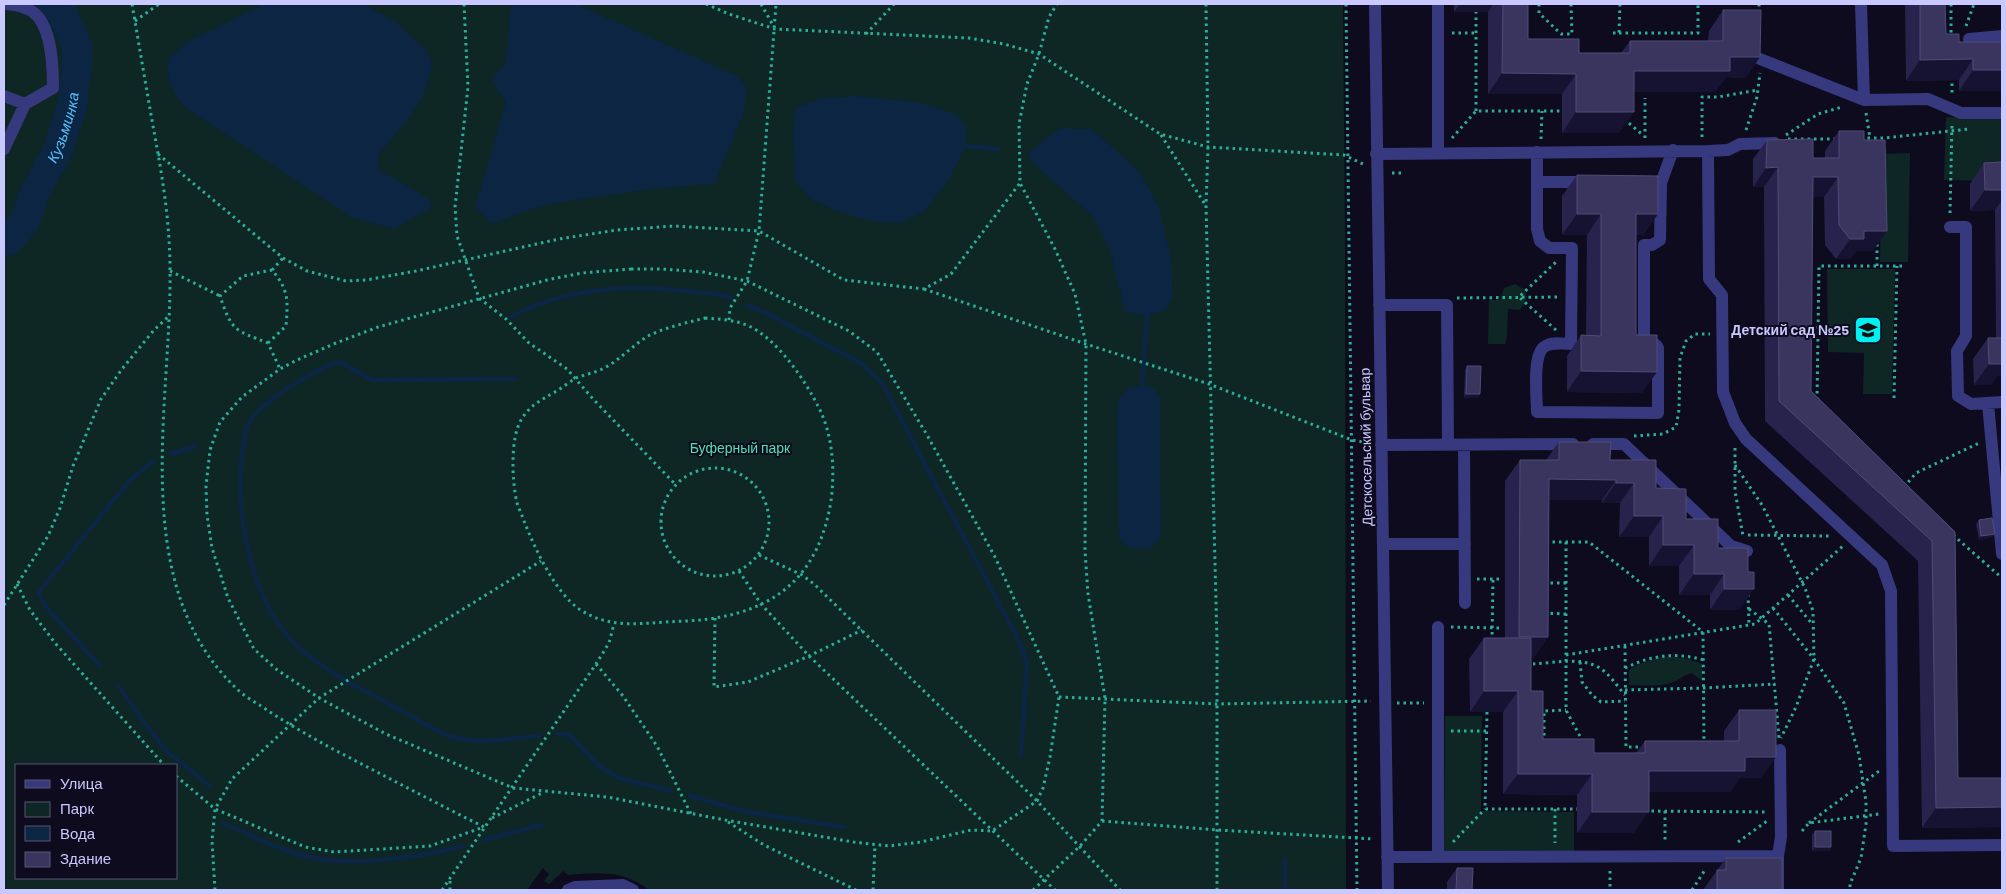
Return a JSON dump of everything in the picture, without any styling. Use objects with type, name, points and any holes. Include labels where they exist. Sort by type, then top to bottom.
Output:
[{"type":"street","points":[[4,149],[25,104],[53,88],[52,58],[43,24],[34,13],[20,6],[7,4]]},
{"type":"street","name":"Детскосельский бульвар","points":[[1375,4],[1379,305],[1378,444],[1382,544],[1388,890]]},
{"type":"street","points":[[1438,4],[1438,153]]},
{"type":"street","points":[[1861,4],[1864,100]]},
{"type":"street","points":[[1966,35],[2002,36]]},
{"type":"street","points":[[1760,59],[1864,100],[1928,99],[1961,113],[2002,113]]},
{"type":"street","points":[[4,96],[25,104]]},
{"type":"street","points":[[1376,154],[1704,151],[1728,150],[1740,144],[1776,143]]},
{"type":"street","points":[[1539,152],[1537,228],[1540,242],[1550,248],[1572,248],[1571,344],[1552,343],[1543,348],[1537,360],[1537,412],[1658,413],[1658,348],[1652,343],[1644,342],[1644,245],[1652,245],[1660,240],[1656,183],[1673,150]]},
{"type":"street","points":[[1704,151],[1709,279],[1722,296],[1724,392],[1735,422],[1746,440],[1882,565],[1891,591],[1894,846],[2002,845]]},
{"type":"street","points":[[1537,182],[1604,182]]},
{"type":"street","points":[[1950,227],[1966,227],[1966,336],[1957,351],[1958,396],[1971,404],[2002,402]]},
{"type":"street","points":[[1379,305],[1447,305],[1448,445]]},
{"type":"street","points":[[1988,404],[2002,554]]},
{"type":"street","points":[[1378,444],[1624,444],[1731,546],[1747,552]]},
{"type":"street","points":[[1464,445],[1465,603]]},
{"type":"street","points":[[1382,544],[1465,544]]},
{"type":"street","points":[[1438,627],[1438,857]]},
{"type":"street","points":[[1778,890],[1778,856],[1781,837],[1780,750]]},
{"type":"street","points":[[1387,857],[1778,856]]},
{"type":"street","points":[[568,890],[623,886],[634,890]]},
{"type":"path","points":[[132,4],[167,214],[170,271],[162,443],[170,566],[194,633],[215,664],[237,690],[288,725],[405,788],[484,827]]},
{"type":"path","points":[[135,21],[158,4]]},
{"type":"path","points":[[464,4],[468,87],[455,207],[457,236],[479,298],[506,319],[529,343],[567,369],[675,484]]},
{"type":"path","points":[[706,4],[729,14],[775,29],[969,38],[1004,44],[1039,54],[1160,134],[1208,147],[1348,156],[1370,167]]},
{"type":"path","points":[[761,4],[775,29]]},
{"type":"path","points":[[729,320],[730,308],[747,281],[759,231],[776,4]]},
{"type":"path","points":[[866,34],[894,4]]},
{"type":"path","points":[[1033,890],[1045,881],[1080,846],[1102,821],[1105,698],[1088,594],[1084,552],[1086,344],[1075,294],[1055,249],[1020,183],[1019,124],[1027,84],[1039,54],[1049,17],[1057,4]]},
{"type":"path","points":[[1206,4],[1208,147],[1206,206],[1217,642],[1218,890]]},
{"type":"path","points":[[1346,4],[1357,890]]},
{"type":"path","points":[[1539,4],[1539,13],[1561,34],[1572,34],[1571,4]]},
{"type":"path","points":[[1619,33],[1620,4]]},
{"type":"path","points":[[1613,33],[1698,33],[1698,4]]},
{"type":"path","points":[[1759,4],[1759,22]]},
{"type":"path","points":[[1966,35],[1974,4]]},
{"type":"path","points":[[1438,153],[1476,111],[1476,12]]},
{"type":"path","points":[[1951,33],[1958,32]]},
{"type":"path","points":[[1438,33],[1476,33]]},
{"type":"path","points":[[1740,144],[1752,115],[1758,90],[1760,59]]},
{"type":"path","points":[[1704,151],[1702,97],[1718,97],[1758,90]]},
{"type":"path","points":[[1645,98],[1645,151]]},
{"type":"path","points":[[1845,138],[1783,139],[1787,133],[1818,114],[1864,100],[1870,138]]},
{"type":"path","points":[[1476,111],[1562,111]]},
{"type":"path","points":[[1539,152],[1542,111]]},
{"type":"path","points":[[1619,115],[1645,136]]},
{"type":"path","points":[[1853,138],[1880,138],[1971,128]]},
{"type":"path","points":[[1160,134],[1206,206]]},
{"type":"path","points":[[1879,144],[1880,138]]},
{"type":"path","points":[[158,154],[282,258],[307,271],[346,281],[366,280],[416,271],[559,238],[617,230],[674,226],[759,231],[844,280],[924,289],[1209,384],[1352,440],[1378,444]]},
{"type":"path","points":[[1386,173],[1402,173]]},
{"type":"path","points":[[924,289],[951,274],[1020,183]]},
{"type":"path","points":[[1877,266],[1878,238]]},
{"type":"path","points":[[1519,297],[1572,248]]},
{"type":"path","points":[[220,296],[243,276],[272,270],[282,258]]},
{"type":"path","points":[[1823,408],[1817,401],[1819,266],[1906,266]]},
{"type":"path","points":[[1894,398],[1897,266]]},
{"type":"path","points":[[662,268],[703,272],[747,281],[849,331],[877,352],[928,435],[995,557],[1060,697],[1050,757],[1043,788],[1037,801],[992,831],[971,830],[913,843],[889,846],[725,820],[607,797],[513,788],[386,734],[319,698],[276,669],[254,648],[228,598],[212,548],[207,515],[206,486],[210,450],[220,422],[242,397],[280,369],[336,343],[378,327],[479,298],[582,273],[662,268]]},
{"type":"path","points":[[268,343],[286,326],[288,303],[283,282],[272,270]]},
{"type":"path","points":[[170,271],[220,296],[227,317],[236,331],[268,343],[280,369]]},
{"type":"path","points":[[1519,297],[1571,344]]},
{"type":"path","points":[[1447,305],[1459,298],[1571,297]]},
{"type":"path","points":[[4,605],[48,536],[60,508],[73,466],[101,399],[132,356],[168,316]]},
{"type":"path","points":[[705,318],[729,320],[749,326],[767,338],[785,356],[804,382],[820,410],[832,445],[833,488],[828,519],[818,548],[802,575],[784,590],[761,604],[741,613],[715,618],[614,624],[578,608],[561,589],[541,561],[517,503],[514,474],[514,446],[520,421],[535,403],[575,379],[605,368],[649,336],[678,324],[705,318]]},
{"type":"path","points":[[1624,444],[1634,436],[1663,434],[1676,427],[1679,410],[1680,358],[1686,342],[1696,334],[1722,333]]},
{"type":"path","points":[[1735,422],[1735,491],[1747,552]]},
{"type":"path","points":[[1896,482],[1902,489],[1916,473],[1992,437]]},
{"type":"path","points":[[1735,466],[1762,505],[1802,582],[1813,611],[1814,659],[1796,707],[1779,740],[1769,624],[1748,609]]},
{"type":"path","points":[[709,468],[734,470],[750,480],[768,506],[770,519],[769,532],[759,555],[740,571],[715,577],[690,571],[680,564],[671,555],[661,531],[663,506],[675,484],[697,470],[709,468]]},
{"type":"path","points":[[1946,528],[2002,578]]},
{"type":"path","points":[[1719,535],[1852,538]]},
{"type":"path","points":[[1954,535],[1954,544]]},
{"type":"path","points":[[1566,655],[1755,624],[1852,538]]},
{"type":"path","points":[[1538,542],[1589,542],[1703,632],[1704,746],[1694,746]]},
{"type":"path","points":[[1566,542],[1566,710],[1586,747]]},
{"type":"path","points":[[759,555],[802,575],[814,584],[1037,801],[1120,890]]},
{"type":"path","points":[[216,890],[212,841],[215,809],[232,779],[319,698],[541,561]]},
{"type":"path","points":[[740,571],[761,604],[809,656],[1054,890]]},
{"type":"path","points":[[1465,579],[1501,579]]},
{"type":"path","points":[[1492,643],[1493,579]]},
{"type":"path","points":[[1538,583],[1566,583]]},
{"type":"path","points":[[17,584],[30,610],[55,643],[163,764]]},
{"type":"path","points":[[1748,590],[1748,625]]},
{"type":"path","points":[[1788,595],[1814,625]]},
{"type":"path","points":[[1773,608],[1814,659],[1844,703],[1859,755],[1866,816],[1861,858],[1850,884],[1850,890]]},
{"type":"path","points":[[1537,613],[1566,614]]},
{"type":"path","points":[[715,618],[714,687],[748,682],[809,656],[862,630]]},
{"type":"path","points":[[442,890],[450,881],[484,827],[513,788],[596,664],[609,643],[614,624]]},
{"type":"path","points":[[1438,627],[1502,628]]},
{"type":"path","points":[[1625,646],[1626,748],[1645,747]]},
{"type":"path","points":[[1625,668],[1652,657],[1667,655],[1691,656],[1704,660]]},
{"type":"path","points":[[1533,664],[1566,662],[1593,664],[1604,671],[1625,696]]},
{"type":"path","points":[[1580,662],[1582,682],[1592,695],[1601,702],[1625,702]]},
{"type":"path","points":[[596,664],[623,696],[657,746],[691,814]]},
{"type":"path","points":[[1625,690],[1775,684]]},
{"type":"path","points":[[1060,697],[1217,704],[1356,701]]},
{"type":"path","points":[[1544,747],[1544,711],[1566,710]]},
{"type":"path","points":[[1438,857],[1486,809],[1487,712]]},
{"type":"path","points":[[1438,730],[1486,731]]},
{"type":"path","points":[[1802,831],[1808,823],[1892,761]]},
{"type":"path","points":[[178,778],[215,809],[305,847],[334,852],[430,846],[484,827]]},
{"type":"path","points":[[491,818],[543,792]]},
{"type":"path","points":[[1486,809],[1577,809]]},
{"type":"path","points":[[1556,809],[1556,857]]},
{"type":"path","points":[[1642,810],[1780,812]]},
{"type":"path","points":[[1717,856],[1780,812]]},
{"type":"path","points":[[1808,823],[1878,814]]},
{"type":"path","points":[[725,820],[764,845],[856,890]]},
{"type":"path","points":[[1102,821],[1218,830],[1387,839]]},
{"type":"path","points":[[873,890],[875,845]]},
{"type":"path","points":[[1610,856],[1610,890]]},
{"type":"path","points":[[1692,890],[1705,870]]},
{"type":"path","points":[[450,881],[450,890]]},
{"type":"green space","name":"Буферный парк","points":[[4,4],[1343,4],[1346,890],[649,890],[639,883],[620,875],[600,873],[568,875],[563,871],[549,884],[544,881],[549,874],[543,868],[527,890],[4,890]]},
{"type":"green space","points":[[1946,117],[2002,118],[2002,181],[1944,180]]},
{"type":"green space","points":[[1910,153],[1908,262],[1880,262],[1882,154]]},
{"type":"green space","points":[[1827,269],[1895,269],[1892,394],[1863,394],[1864,353],[1828,352]]},
{"type":"green space","points":[[1515,284],[1525,290],[1525,304],[1519,310],[1508,309],[1505,344],[1488,344],[1489,300],[1500,300],[1504,288]]},
{"type":"green space","points":[[1660,657],[1676,657],[1702,664],[1702,681],[1692,673],[1666,684],[1629,685],[1629,670],[1636,665]]},
{"type":"green space","points":[[1445,716],[1482,716],[1481,811],[1574,812],[1574,851],[1444,852]]},
{"type":"water","points":[[264,4],[363,4],[398,23],[427,51],[433,64],[424,93],[409,118],[379,154],[378,169],[429,199],[433,207],[394,229],[353,218],[185,107],[170,85],[168,59],[185,43]]},
{"type":"water","points":[[511,4],[576,4],[737,76],[747,87],[744,113],[714,184],[659,188],[543,205],[492,224],[475,207],[506,102],[492,80],[506,61]]},
{"type":"water","points":[[858,96],[918,102],[958,115],[966,128],[966,146],[949,179],[926,210],[901,223],[869,221],[836,211],[809,198],[795,180],[793,129],[795,108],[821,98]]},
{"type":"water","points":[[1060,128],[1092,129],[1140,172],[1160,210],[1171,259],[1173,297],[1166,310],[1147,316],[1125,312],[1110,250],[1093,216],[1036,166],[1029,157],[1029,152]]},
{"type":"water","points":[[1142,385],[1154,388],[1160,398],[1161,535],[1155,545],[1147,549],[1125,546],[1120,540],[1119,532],[1117,419],[1119,399],[1127,389]]},
{"type":"building","points":[[1503,4],[1528,4],[1528,39],[1579,39],[1579,53],[1630,53],[1630,41],[1723,41],[1723,10],[1761,10],[1760,57],[1730,57],[1730,71],[1634,71],[1634,112],[1576,112],[1576,74],[1502,73]]},
{"type":"building","points":[[1920,4],[1945,4],[1946,34],[1959,34],[1959,42],[2002,42],[2002,70],[1973,70],[1973,59],[1920,60]]},
{"type":"building","points":[[1839,131],[1864,131],[1864,140],[1885,140],[1887,231],[1864,231],[1864,239],[1850,239],[1839,225],[1838,177],[1813,177],[1811,391],[1955,532],[1958,778],[2002,778],[2002,807],[1936,808],[1932,541],[1779,401],[1778,167],[1766,168],[1767,140],[1813,139],[1813,158],[1839,158]]},
{"type":"building","points":[[2002,162],[2002,190],[1985,190],[1984,163]]},
{"type":"building","points":[[1577,175],[1658,176],[1658,214],[1636,214],[1636,335],[1657,335],[1657,372],[1581,371],[1581,335],[1601,336],[1601,214],[1577,214]]},
{"type":"building","points":[[1988,338],[2002,338],[2002,364],[1989,364]]},
{"type":"building","points":[[1467,366],[1481,366],[1480,394],[1466,394]]},
{"type":"building","points":[[1559,442],[1611,442],[1610,460],[1656,460],[1656,488],[1686,489],[1686,519],[1718,519],[1718,548],[1748,548],[1748,572],[1754,572],[1754,589],[1724,589],[1724,574],[1694,574],[1694,545],[1663,545],[1663,516],[1634,516],[1634,483],[1616,483],[1616,480],[1549,479],[1548,637],[1519,637],[1520,460],[1559,460]]},
{"type":"building","points":[[1992,518],[1995,534],[1981,536],[1979,520]]},
{"type":"building","points":[[1484,638],[1531,638],[1531,691],[1543,691],[1543,739],[1594,739],[1594,753],[1645,753],[1645,741],[1739,741],[1739,710],[1776,710],[1776,757],[1745,757],[1745,771],[1649,771],[1649,812],[1592,812],[1592,774],[1518,774],[1518,691],[1484,691]]},
{"type":"building","points":[[1815,831],[1831,831],[1831,847],[1815,847]]},
{"type":"building","points":[[1726,858],[1782,858],[1782,890],[1717,890],[1717,870],[1726,870]]},
{"type":"building","points":[[1457,868],[1473,868],[1472,890],[1456,890]]},
{"type":"waterway","name":"Кузьминка","points":[[4,241],[10,240],[25,221],[35,192],[58,150],[72,107],[77,46],[63,15],[52,4]]},
{"type":"waterway","points":[[966,146],[998,149]]},
{"type":"waterway","points":[[511,317],[554,299],[584,292],[615,289],[664,289],[719,294],[731,298]]},
{"type":"waterway","points":[[747,305],[766,313],[862,364],[882,383],[1020,643],[1027,663],[1021,754]]},
{"type":"waterway","points":[[1142,385],[1147,316]]},
{"type":"waterway","points":[[515,379],[372,380],[340,362],[330,365],[278,395],[256,413],[250,421],[246,430],[243,447],[241,494],[247,545],[253,570],[262,593],[273,615],[286,634],[310,657],[356,686],[449,736],[476,741],[539,736]]},
{"type":"waterway","points":[[171,454],[196,446]]},
{"type":"waterway","points":[[100,666],[47,608],[38,593],[130,480],[154,461]]},
{"type":"waterway","points":[[118,686],[164,749],[210,786]]},
{"type":"waterway","points":[[558,734],[570,735],[599,766],[619,778],[671,791]]},
{"type":"waterway","points":[[690,796],[748,812],[844,827]]},
{"type":"waterway","points":[[223,823],[291,852],[319,859],[339,861],[404,858],[463,846]]},
{"type":"waterway","points":[[484,840],[541,825]]},
{"type":"waterway","points":[[1285,860],[1285,890]]},
{"type":"place","name":"Детский сад №25","points":[[1868,330]]}]
